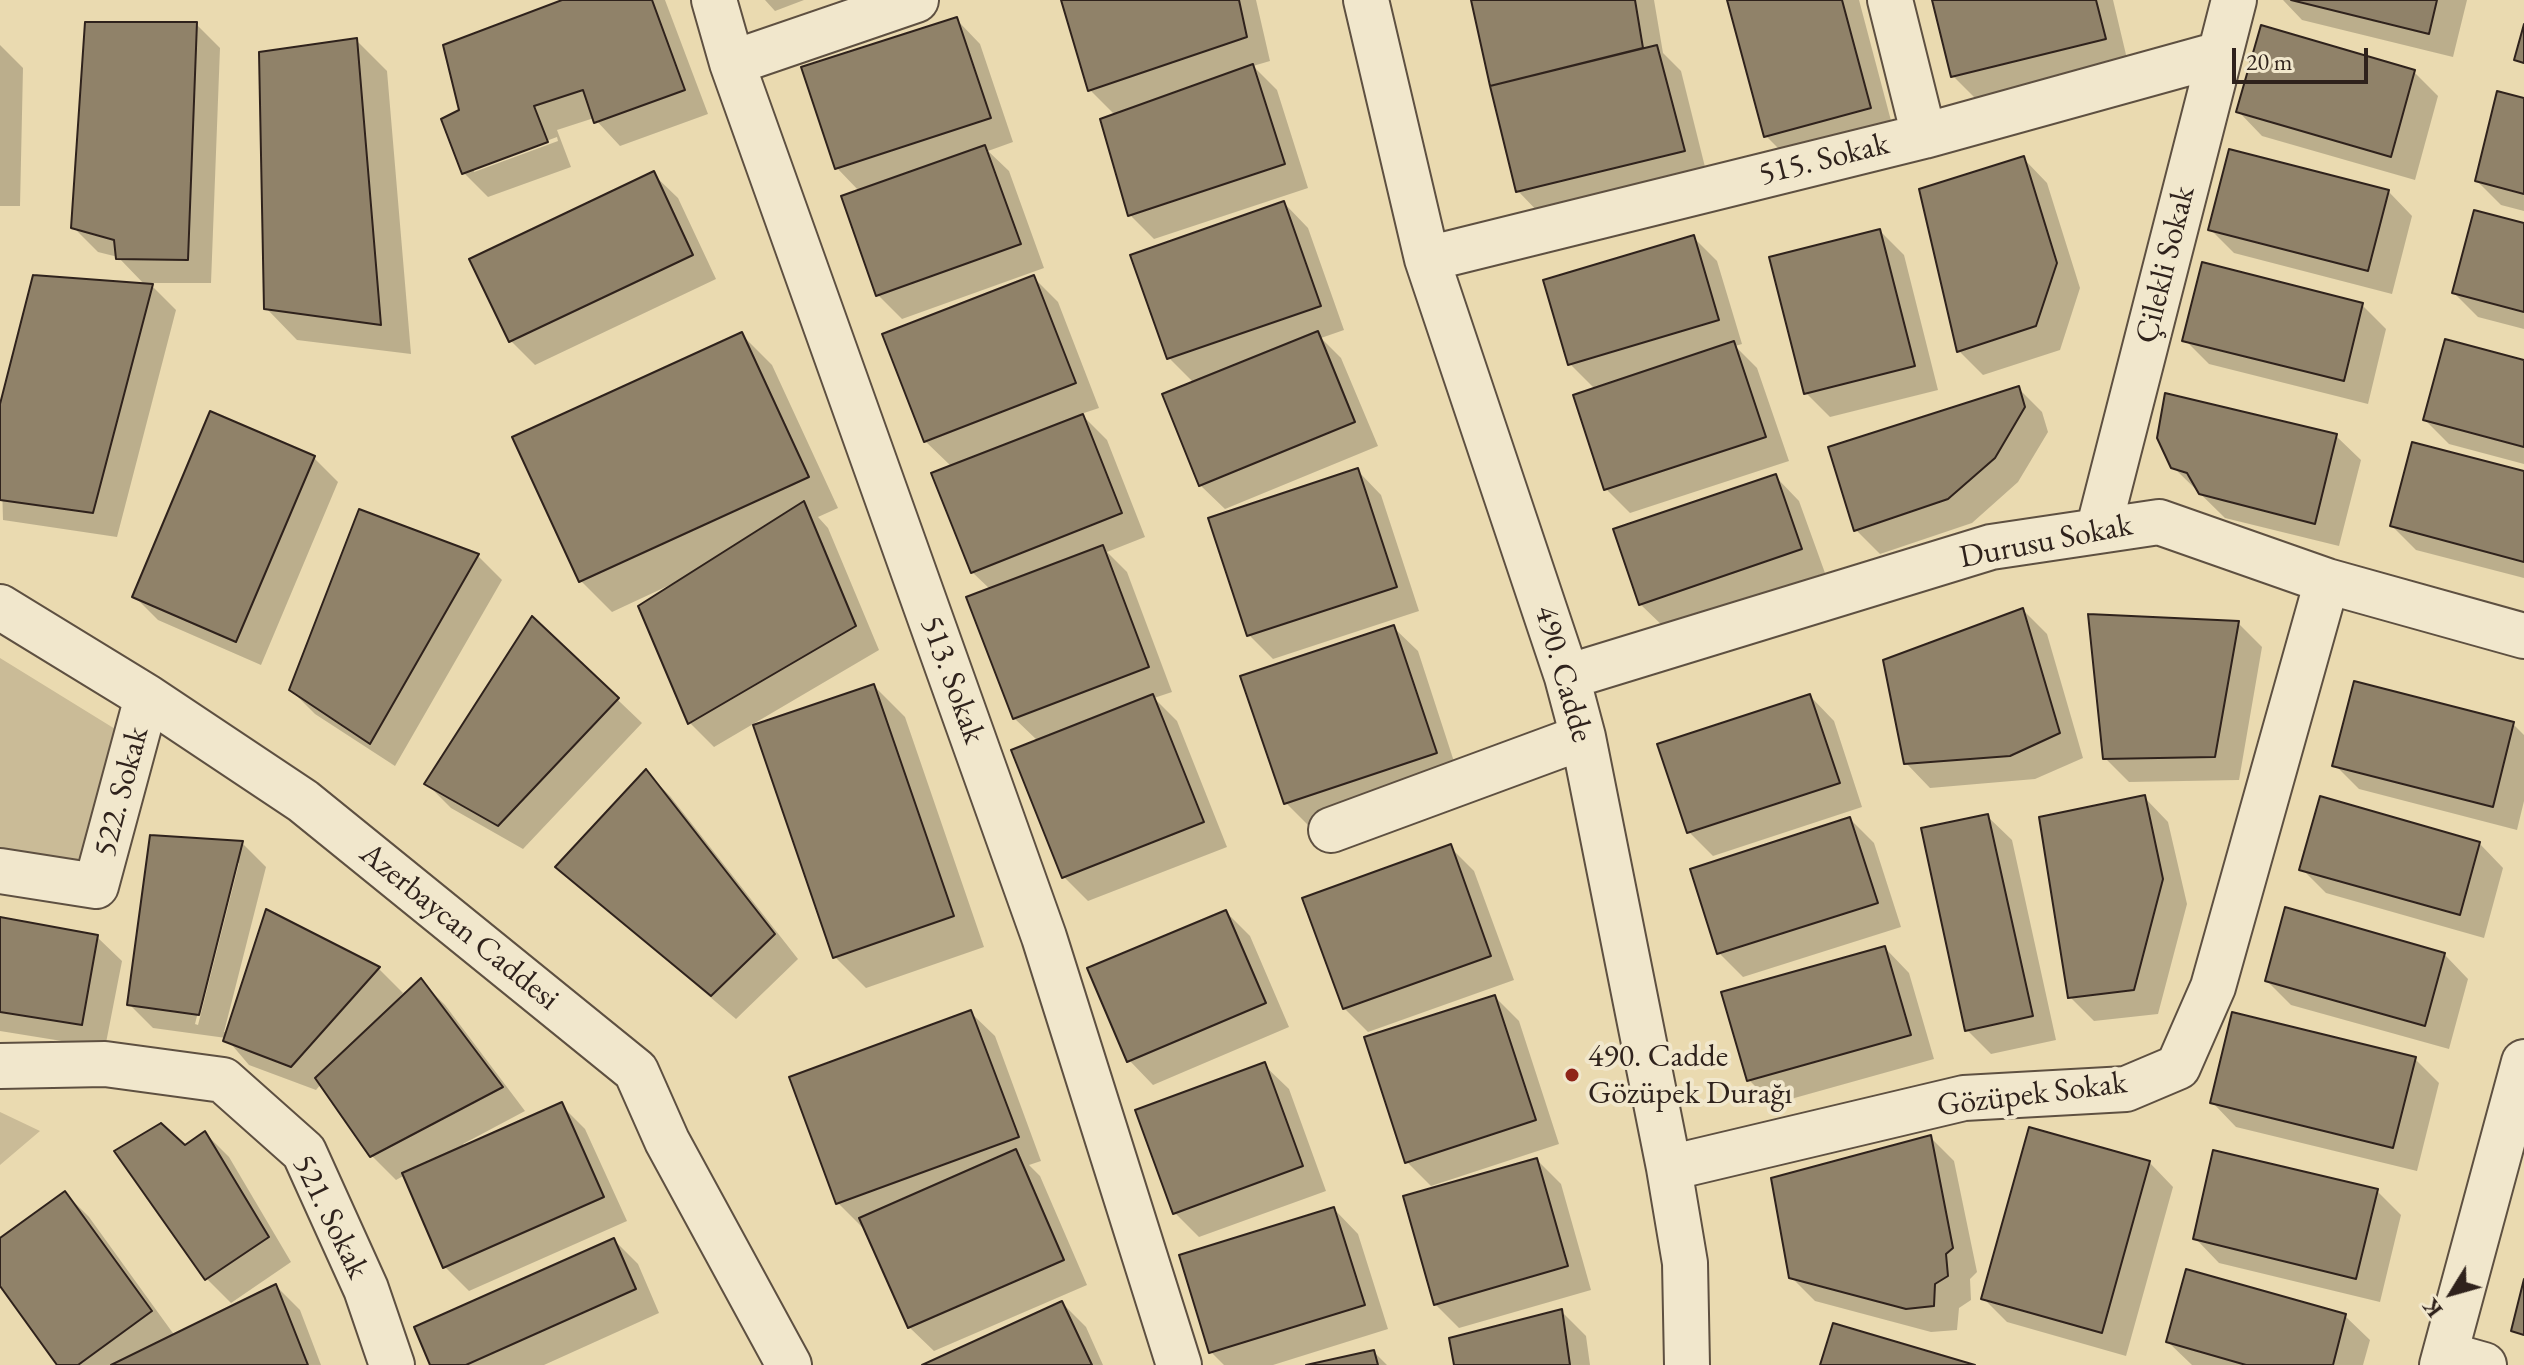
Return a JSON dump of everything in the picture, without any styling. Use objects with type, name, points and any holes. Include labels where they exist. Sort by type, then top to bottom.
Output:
[{"type":"street","name":"513. Sokak","points":[[714,0],[732,63],[1044,937],[1179,1365]]},
{"type":"street","points":[[732,63],[916,0]]},
{"type":"street","name":"490. Cadde","points":[[1366,0],[1427,259],[1567,677],[1583,737],[1685,1263],[1687,1365]]},
{"type":"street","points":[[1890,0],[1924,136]]},
{"type":"street","name":"Çilekli Sokak","points":[[2098,531],[2234,0]]},
{"type":"street","name":"515. Sokak","points":[[1427,259],[1924,136],[2220,54]]},
{"type":"street","name":"Durusu Sokak","points":[[1567,677],[1991,547],[2159,522],[2327,581],[2524,636]]},
{"type":"street","name":"Gözüpek Sokak","points":[[1669,1168],[1964,1098],[2126,1089],[2178,1067],[2213,987],[2327,581]]},
{"type":"street","name":"Azerbaycan Caddesi","points":[[0,607],[147,697],[303,801],[636,1071],[667,1141],[789,1365]]},
{"type":"street","name":"522. Sokak","points":[[0,871],[96,886],[147,697]]},
{"type":"street","points":[[1331,830],[1583,737]]},
{"type":"street","points":[[2457,1361],[2524,1062]]},
{"type":"street","name":"521. Sokak","points":[[0,1066],[105,1064],[223,1080],[304,1152],[366,1289],[392,1365]]},
{"type":"shaded area","points":[[0,658],[120,732],[83,865],[0,853]]},
{"type":"shaded area","points":[[0,1112],[40,1131],[0,1165]]},
{"type":"building","points":[[562,0],[652,0],[685,90],[594,123],[583,90],[534,106],[548,142],[462,174],[441,119],[459,110],[443,45]]},
{"type":"building","points":[[1061,0],[1239,0],[1247,37],[1088,91]]},
{"type":"building","points":[[1471,0],[1635,0],[1643,48],[1490,86]]},
{"type":"building","points":[[1727,0],[1842,0],[1871,108],[1764,137]]},
{"type":"building","points":[[1932,0],[2096,0],[2106,39],[1951,77]]},
{"type":"building","points":[[2291,0],[2437,0],[2429,34]]},
{"type":"building","points":[[957,17],[991,118],[835,169],[801,67]]},
{"type":"building","points":[[85,22],[197,22],[188,260],[116,259],[114,240],[71,228]]},
{"type":"building","points":[[2524,24],[2524,63],[2514,60]]},
{"type":"building","points":[[2261,25],[2415,70],[2391,157],[2236,112]]},
{"type":"building","points":[[357,38],[381,325],[264,309],[259,52]]},
{"type":"building","points":[[1657,45],[1685,151],[1516,192],[1490,86]]},
{"type":"building","points":[[1253,64],[1285,164],[1128,216],[1100,119]]},
{"type":"building","points":[[2497,91],[2524,98],[2524,194],[2475,181]]},
{"type":"building","points":[[985,145],[1021,244],[876,296],[841,196]]},
{"type":"building","points":[[2229,149],[2389,190],[2368,271],[2208,230]]},
{"type":"building","points":[[2024,156],[2057,263],[2036,326],[1957,352],[1919,189]]},
{"type":"building","points":[[654,171],[693,255],[509,342],[469,259]]},
{"type":"building","points":[[1284,201],[1321,306],[1167,359],[1130,255]]},
{"type":"building","points":[[2474,210],[2524,223],[2524,312],[2452,293]]},
{"type":"building","points":[[1880,229],[1915,366],[1804,394],[1769,257]]},
{"type":"building","points":[[1694,235],[1719,320],[1568,365],[1543,280]]},
{"type":"building","points":[[2202,262],[2363,303],[2344,381],[2182,341]]},
{"type":"building","points":[[33,275],[153,284],[93,513],[0,500],[0,404]]},
{"type":"building","points":[[1034,275],[1076,383],[924,442],[882,334]]},
{"type":"building","points":[[1318,331],[1355,422],[1199,486],[1162,394]]},
{"type":"building","points":[[742,332],[809,477],[579,582],[512,437]]},
{"type":"building","points":[[2445,339],[2524,360],[2524,447],[2423,420]]},
{"type":"building","points":[[1734,341],[1766,437],[1604,490],[1573,395]]},
{"type":"building","points":[[2019,386],[2025,407],[1995,458],[1948,499],[1854,531],[1828,447]]},
{"type":"building","points":[[2165,393],[2337,434],[2315,524],[2199,494],[2187,473],[2171,468],[2157,438]]},
{"type":"building","points":[[210,411],[315,456],[236,642],[132,597]]},
{"type":"building","points":[[1083,414],[1122,513],[971,573],[931,473]]},
{"type":"building","points":[[2412,442],[2524,471],[2524,562],[2390,526]]},
{"type":"building","points":[[1358,468],[1397,587],[1247,636],[1208,518]]},
{"type":"building","points":[[1776,474],[1802,549],[1639,605],[1613,529]]},
{"type":"building","points":[[804,501],[856,626],[688,724],[638,606]]},
{"type":"building","points":[[359,509],[479,554],[370,744],[289,690]]},
{"type":"building","points":[[1103,545],[1149,667],[1013,719],[966,597]]},
{"type":"building","points":[[2023,608],[2060,733],[2010,756],[1904,764],[1883,660]]},
{"type":"building","points":[[2088,614],[2239,621],[2215,757],[2103,759]]},
{"type":"building","points":[[532,616],[619,698],[498,826],[424,784]]},
{"type":"building","points":[[1394,625],[1437,753],[1284,804],[1240,676]]},
{"type":"building","points":[[2354,681],[2514,722],[2493,807],[2332,766]]},
{"type":"building","points":[[874,684],[954,916],[833,958],[753,725]]},
{"type":"building","points":[[1153,694],[1204,822],[1062,878],[1011,750]]},
{"type":"building","points":[[1810,694],[1840,783],[1687,833],[1657,744]]},
{"type":"building","points":[[646,769],[775,934],[711,996],[555,867]]},
{"type":"building","points":[[2145,795],[2163,879],[2134,990],[2068,998],[2039,817]]},
{"type":"building","points":[[2320,796],[2480,842],[2460,915],[2299,870]]},
{"type":"building","points":[[1988,814],[2033,1016],[1965,1031],[1921,828]]},
{"type":"building","points":[[1850,817],[1878,903],[1717,954],[1690,869]]},
{"type":"building","points":[[150,835],[243,841],[199,1015],[127,1005]]},
{"type":"building","points":[[1451,844],[1491,956],[1343,1009],[1302,898]]},
{"type":"building","points":[[2285,907],[2445,953],[2425,1026],[2265,981]]},
{"type":"building","points":[[266,909],[380,967],[291,1067],[223,1041]]},
{"type":"building","points":[[1226,910],[1266,1003],[1127,1062],[1087,968]]},
{"type":"building","points":[[0,917],[98,935],[82,1025],[0,1012]]},
{"type":"building","points":[[1885,946],[1911,1035],[1747,1081],[1721,992]]},
{"type":"building","points":[[421,978],[503,1087],[370,1157],[315,1078]]},
{"type":"building","points":[[1495,995],[1536,1120],[1405,1163],[1364,1037]]},
{"type":"building","points":[[971,1010],[1019,1137],[836,1204],[789,1077]]},
{"type":"building","points":[[2232,1012],[2416,1057],[2393,1148],[2210,1103]]},
{"type":"building","points":[[1265,1062],[1303,1166],[1173,1214],[1135,1110]]},
{"type":"building","points":[[562,1102],[604,1197],[443,1268],[402,1173]]},
{"type":"building","points":[[161,1123],[185,1145],[205,1131],[269,1237],[205,1280],[114,1151]]},
{"type":"building","points":[[2029,1127],[2150,1161],[2102,1333],[1981,1299]]},
{"type":"building","points":[[1931,1135],[1953,1248],[1946,1254],[1948,1276],[1935,1284],[1934,1306],[1906,1309],[1789,1278],[1771,1178]]},
{"type":"building","points":[[1016,1149],[1064,1260],[908,1328],[859,1218]]},
{"type":"building","points":[[2213,1150],[2378,1189],[2356,1279],[2193,1239]]},
{"type":"building","points":[[1537,1158],[1568,1266],[1434,1305],[1403,1196]]},
{"type":"building","points":[[65,1191],[152,1311],[78,1365],[57,1365],[0,1286],[0,1238]]},
{"type":"building","points":[[1334,1207],[1365,1305],[1209,1353],[1179,1255]]},
{"type":"building","points":[[614,1238],[636,1289],[466,1365],[430,1365],[414,1327]]},
{"type":"building","points":[[2186,1269],[2346,1314],[2333,1365],[2246,1365],[2166,1342]]},
{"type":"building","points":[[2524,1279],[2524,1335],[2511,1331]]},
{"type":"building","points":[[276,1284],[308,1365],[111,1365]]},
{"type":"building","points":[[1062,1301],[1092,1365],[922,1365]]},
{"type":"building","points":[[1562,1309],[1570,1365],[1454,1365],[1449,1338]]},
{"type":"building","points":[[1833,1323],[1975,1365],[1820,1365]]},
{"type":"building","points":[[1374,1350],[1378,1365],[1306,1365]]},
{"type":"place","name":"490. Cadde Gözüpek Durağı","points":[[1572,1075]]}]
